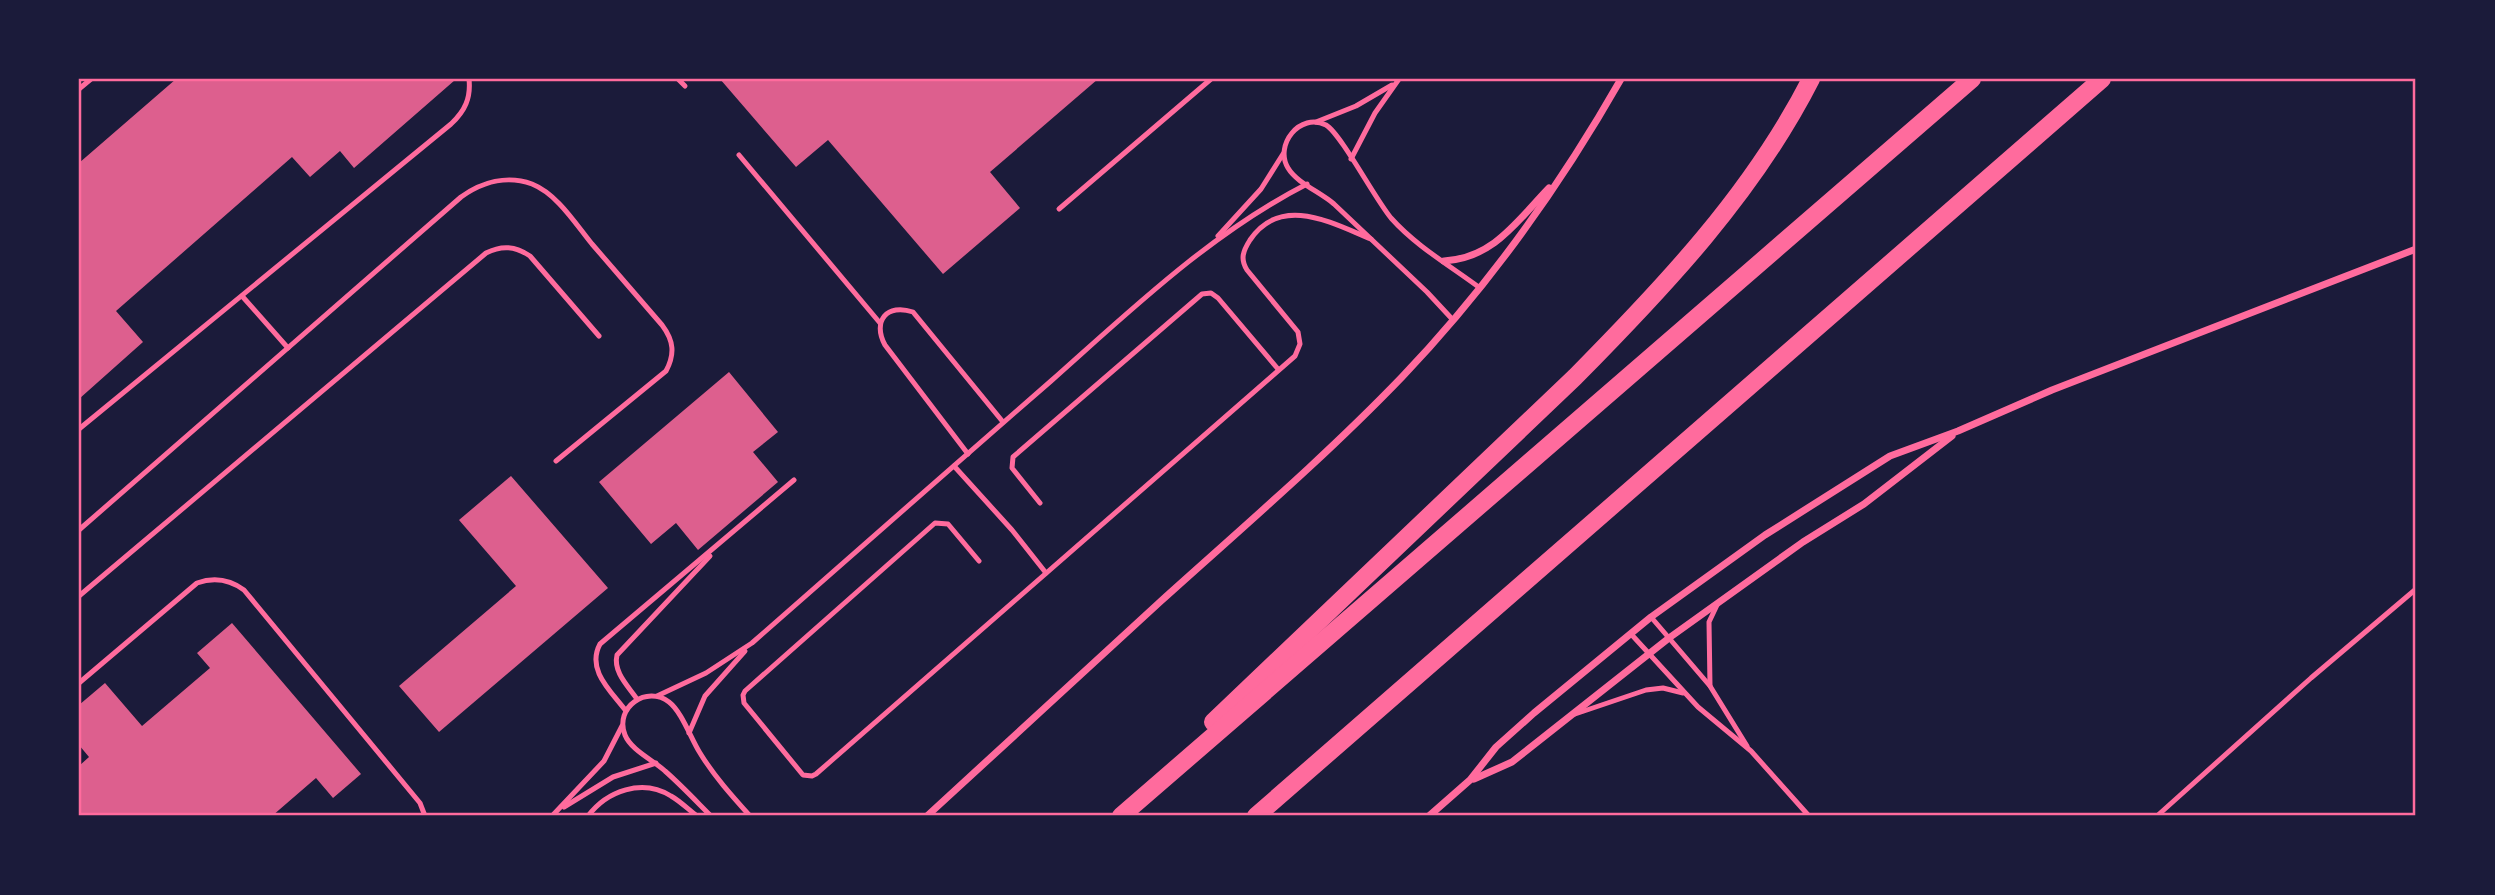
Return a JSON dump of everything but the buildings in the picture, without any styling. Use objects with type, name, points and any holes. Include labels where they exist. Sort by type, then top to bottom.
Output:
[{"type":"main road","points":[[1114,816],[1632,320],[1682,266],[1728,209],[1770,148],[1811,79]]},
{"type":"main road","points":[[1121,816],[1972,79]]},
{"type":"main road","points":[[1256,816],[2102,79]]},
{"type":"street","points":[[928,814],[1401,378],[1480,288],[1564,173],[1621,79]]},
{"type":"street","points":[[1444,261],[1459,260],[1486,250],[1564,173]]},
{"type":"street","points":[[1429,816],[1470,780],[1496,747],[1651,617],[1765,535],[1890,456],[2416,249]]},
{"type":"street","points":[[1470,780],[1512,762],[1669,638],[1803,542],[1864,504],[1958,431]]},
{"type":"lane","points":[[79,89],[91,79]]},
{"type":"lane","points":[[79,429],[451,124],[461,115],[467,103],[469,79]]},
{"type":"lane","points":[[678,79],[685,86]]},
{"type":"lane","points":[[1059,209],[1211,79]]},
{"type":"lane","points":[[1214,241],[1261,189],[1283,154],[1285,142],[1292,131],[1356,106],[1397,81]]},
{"type":"lane","points":[[1351,159],[1366,128],[1397,81]]},
{"type":"lane","points":[[1315,123],[1326,126],[1341,142],[1389,215],[1424,249],[1480,288]]},
{"type":"lane","points":[[1283,154],[1286,166],[1294,176],[1328,198],[1453,320]]},
{"type":"lane","points":[[739,155],[880,323]]},
{"type":"lane","points":[[79,530],[473,188],[502,180],[532,185],[557,202],[670,335],[673,347],[672,360],[666,371],[556,461]]},
{"type":"lane","points":[[554,814],[604,761],[623,725],[626,711],[637,699],[657,696],[706,673],[751,643],[1214,241],[1256,212],[1307,184]]},
{"type":"lane","points":[[979,561],[948,524],[935,523],[745,691],[744,704],[803,775],[816,774],[1296,356],[1300,338],[1295,327],[1244,266],[1244,249],[1253,235],[1271,221],[1292,215],[1320,218],[1371,239]]},
{"type":"lane","points":[[79,596],[459,275],[493,250],[516,248],[530,256],[599,336]]},
{"type":"lane","points":[[1040,503],[1012,468],[1013,457],[1202,294],[1211,293],[1218,298],[1278,369]]},
{"type":"lane","points":[[242,296],[288,348]]},
{"type":"lane","points":[[968,454],[885,345],[879,334],[880,323],[886,314],[904,309],[913,312],[1003,422]]},
{"type":"lane","points":[[954,466],[1012,530],[1046,573]]},
{"type":"lane","points":[[626,711],[597,672],[595,658],[600,644],[794,480]]},
{"type":"lane","points":[[637,699],[616,667],[620,649],[727,538]]},
{"type":"lane","points":[[79,683],[197,583],[214,579],[230,582],[244,590],[420,803],[425,816]]},
{"type":"lane","points":[[2157,816],[2311,678],[2416,589]]},
{"type":"lane","points":[[1710,686],[1709,622],[1718,603]]},
{"type":"lane","points":[[1651,617],[1710,686],[1751,751]]},
{"type":"lane","points":[[1630,634],[1698,707],[1751,751],[1809,816]]},
{"type":"lane","points":[[689,733],[705,696],[751,643]]},
{"type":"lane","points":[[1572,715],[1646,690],[1663,688],[1685,693]]},
{"type":"lane","points":[[657,696],[674,706],[710,769],[750,816]]},
{"type":"lane","points":[[623,725],[631,744],[656,763],[711,816]]},
{"type":"lane","points":[[554,814],[612,777],[656,763]]},
{"type":"lane","points":[[588,816],[612,795],[641,788],[672,796],[697,816]]}]
